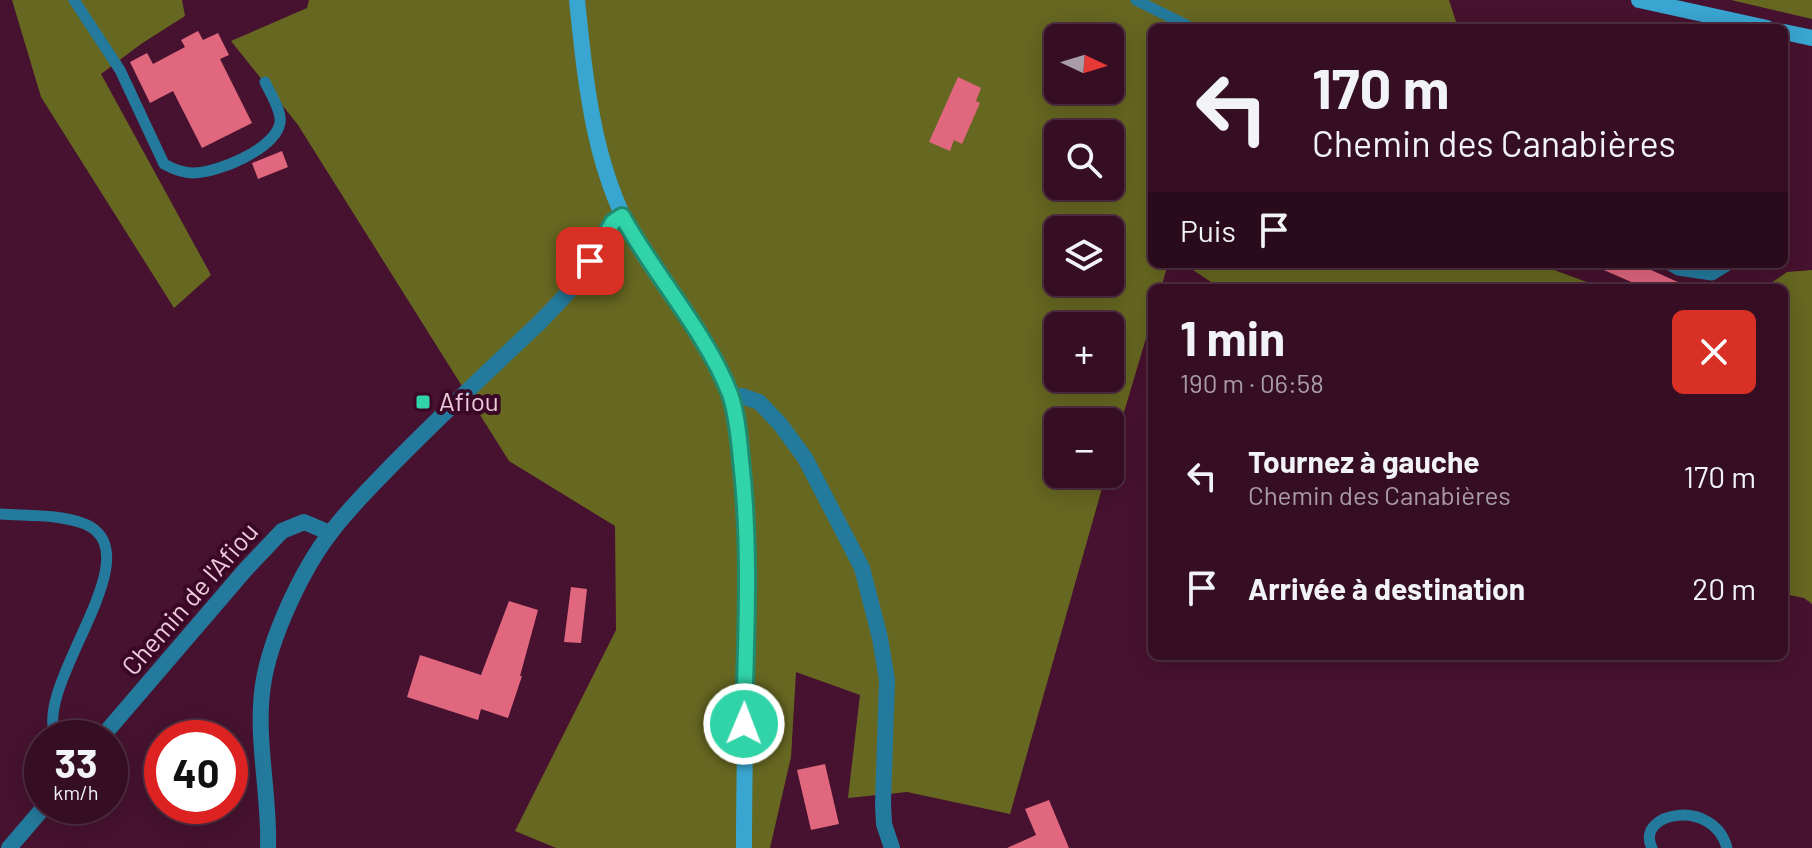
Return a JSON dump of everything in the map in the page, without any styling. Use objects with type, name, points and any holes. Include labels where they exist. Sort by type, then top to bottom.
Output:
[{"type":"street","points":[[577,0],[592,122],[605,172],[622,216],[709,354],[731,397],[745,493],[744,848]]},
{"type":"street","points":[[1639,0],[1749,24]]},
{"type":"street","points":[[1788,33],[1812,38]]},
{"type":"street","points":[[268,848],[269,816],[260,724],[263,686],[270,651],[296,592],[330,533],[439,418],[544,318],[578,280],[613,222],[622,216]]},
{"type":"street","points":[[731,397],[742,396],[759,402],[780,424],[805,458],[862,568],[887,680],[883,804],[884,824],[892,848]]},
{"type":"street","name":"Chemin de l'Afiou","points":[[116,720],[282,531],[304,522],[330,533]]},
{"type":"street","points":[[9,848],[30,824]]},
{"type":"lane","points":[[74,0],[120,70],[164,164],[175,170],[194,173],[220,166],[269,142],[276,135],[281,119],[265,82]]},
{"type":"lane","points":[[1136,0],[1184,24]]},
{"type":"lane","points":[[1675,268],[1712,275],[1723,268]]},
{"type":"lane","points":[[0,514],[86,524],[102,539],[106,552],[103,587],[57,692],[52,720]]},
{"type":"lane","points":[[1652,848],[1650,831],[1657,823],[1685,814],[1699,816],[1712,823],[1721,832],[1727,848]]},
{"type":"shaded area","points":[[12,0],[182,0],[185,16],[101,74],[211,275],[174,308],[41,97]]},
{"type":"shaded area","points":[[309,0],[1449,0],[1457,24],[1148,24],[1148,268],[1167,268],[1162,284],[1148,284],[1148,331],[1124,412],[1124,408],[1044,408],[1044,488],[1102,488],[1010,814],[907,792],[848,798],[860,695],[796,672],[791,757],[770,848],[556,848],[515,831],[616,630],[615,526],[509,461],[298,125],[231,41],[307,8]]},
{"type":"shaded area","points":[[1731,0],[1812,0],[1812,19]]},
{"type":"shaded area","points":[[1190,268],[1549,268],[1592,284],[1214,284]]},
{"type":"shaded area","points":[[1812,270],[1812,604],[1804,598],[1788,595],[1788,284],[1770,284],[1787,272]]},
{"type":"building","points":[[198,31],[203,40],[218,33],[229,55],[220,59],[252,123],[202,148],[173,91],[150,103],[130,62],[147,53],[153,64],[185,47],[181,40]]},
{"type":"building","points":[[958,77],[981,88],[976,101],[980,103],[962,144],[954,140],[950,151],[929,142]]},
{"type":"building","points":[[282,151],[288,167],[258,179],[252,163]]},
{"type":"building","points":[[1599,268],[1647,268],[1682,284],[1636,284]]},
{"type":"building","points":[[571,587],[587,589],[581,643],[564,642]]},
{"type":"building","points":[[509,601],[538,610],[508,718],[481,709],[478,720],[407,697],[420,655],[481,675]]},
{"type":"building","points":[[825,764],[839,824],[811,830],[797,770]]},
{"type":"building","points":[[1049,800],[1069,848],[1007,848],[1036,835],[1025,809]]},
{"type":"place","name":"Afiou","points":[[423,402]]},
{"type":"route","points":[[590,261],[613,222],[622,216],[709,354],[731,397],[745,493],[747,599],[744,724]]}]
